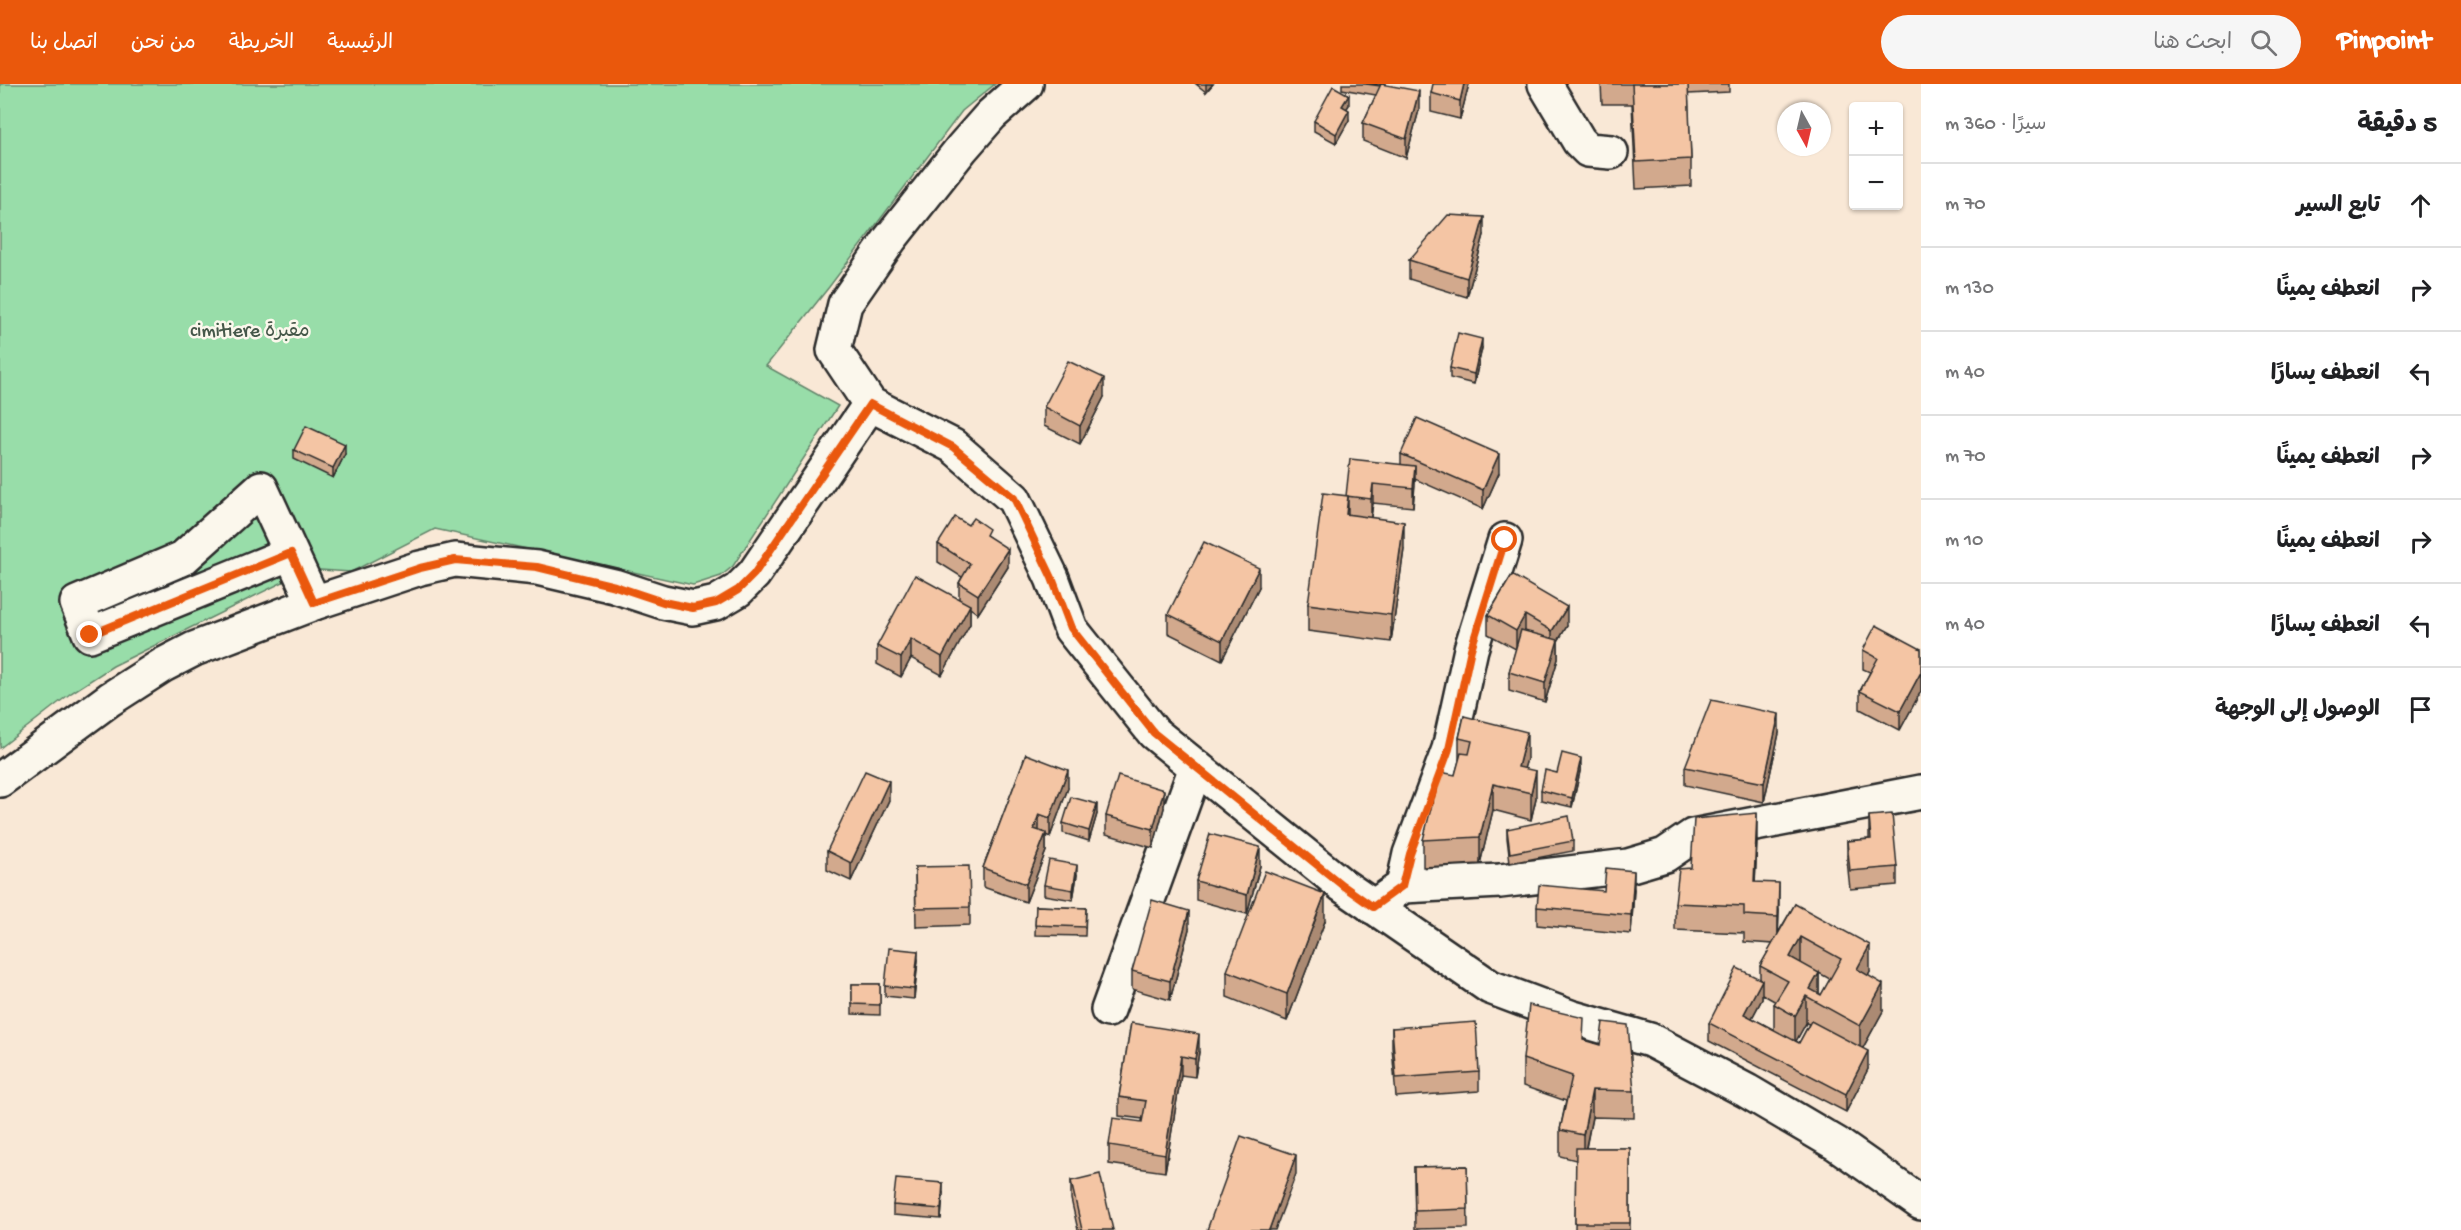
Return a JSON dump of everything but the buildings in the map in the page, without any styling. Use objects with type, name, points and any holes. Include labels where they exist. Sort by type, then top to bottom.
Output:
[{"type":"street","points":[[1026,84],[991,115],[962,148],[890,239],[845,304],[834,350],[870,404],[953,447],[1014,498],[1052,578],[1071,628],[1154,733],[1342,885],[1490,987],[1570,1017],[1650,1040],[1747,1091],[1837,1144],[1921,1203]]},
{"type":"street","points":[[1545,84],[1579,141],[1588,150],[1611,152]]},
{"type":"street","points":[[0,780],[110,699],[163,664],[194,649],[314,603],[420,568],[455,560],[537,567],[615,586],[663,602],[693,608],[716,603],[738,590],[754,574],[870,404]]},
{"type":"street","points":[[291,553],[90,635],[77,603],[183,558],[261,488],[291,553],[314,603]]},
{"type":"street","points":[[1402,886],[1410,854],[1449,749],[1471,649],[1505,540]]},
{"type":"street","points":[[1108,1010],[1196,767]]},
{"type":"street","points":[[1373,907],[1402,886],[1500,881],[1628,866],[1665,855],[1693,836],[1921,792]]},
{"type":"green space","name":"cimitiere مقبرة","points":[[0,84],[995,84],[962,111],[829,287],[766,366],[838,406],[733,566],[721,576],[693,585],[435,529],[351,572],[320,570],[283,582],[113,666],[71,693],[0,748]]},
{"type":"route","points":[[90,635],[291,553],[314,603],[420,568],[455,560],[537,567],[615,586],[663,602],[693,608],[716,603],[738,590],[754,574],[870,404],[953,447],[1014,498],[1052,578],[1071,628],[1154,733],[1342,885],[1373,907],[1402,886],[1410,854],[1449,749],[1471,649],[1505,540]]}]
